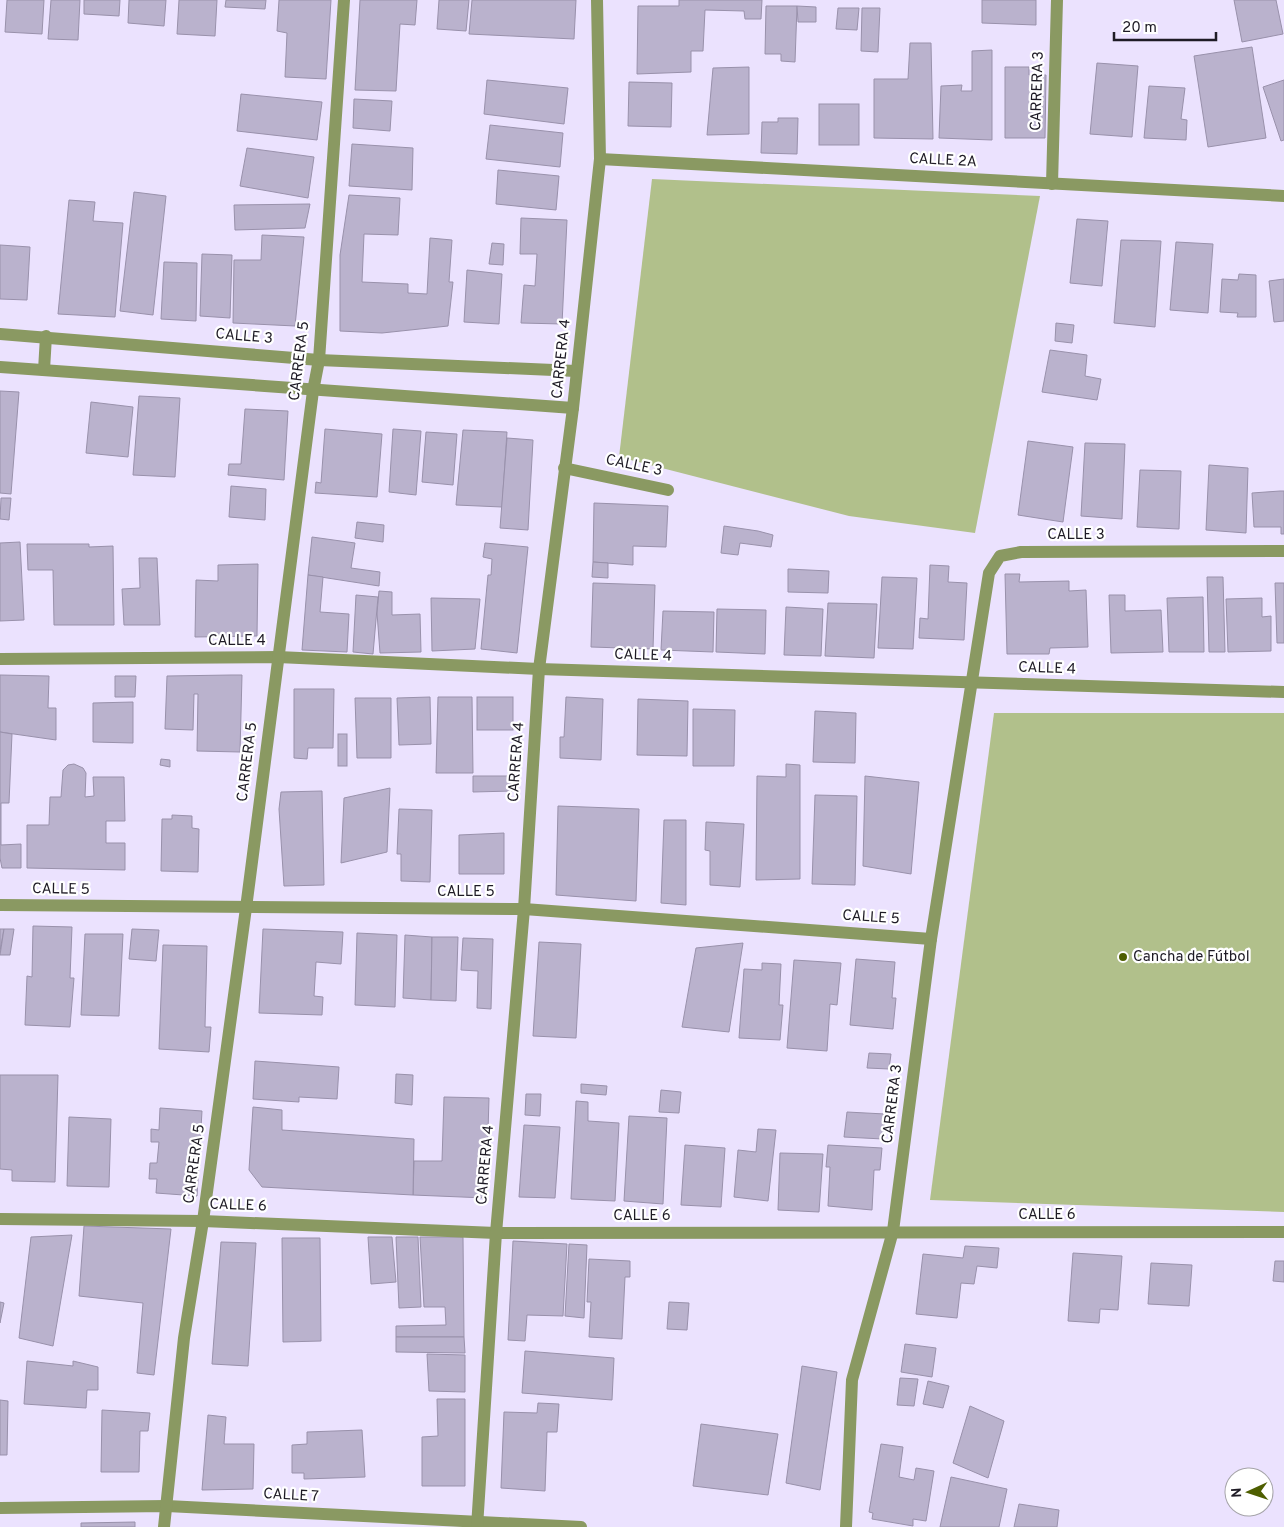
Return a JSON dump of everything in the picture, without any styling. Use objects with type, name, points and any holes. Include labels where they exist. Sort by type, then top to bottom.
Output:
[{"type":"street","name":"CARRERA 5","points":[[164,1527],[179,1383],[246,908],[313,391],[319,360],[344,0]]},
{"type":"street","name":"CARRERA 4","points":[[477,1524],[496,1233],[524,909],[539,669],[573,408],[600,159],[598,0]]},
{"type":"street","name":"CARRERA 3","points":[[1052,184],[1057,0]]},
{"type":"street","name":"CALLE 2A","points":[[600,159],[1284,196]]},
{"type":"street","name":"CALLE 3","points":[[0,334],[46,336],[319,360],[576,371]]},
{"type":"street","points":[[44,370],[46,336]]},
{"type":"street","points":[[0,367],[313,391],[573,408]]},
{"type":"street","name":"CALLE 3","points":[[564,468],[668,490]]},
{"type":"street","name":"CALLE 3","points":[[971,683],[989,573],[1000,556],[1021,552],[1284,551]]},
{"type":"street","name":"CALLE 4","points":[[0,659],[278,657],[539,669],[1284,692]]},
{"type":"street","name":"CARRERA 3","points":[[846,1527],[852,1380],[893,1230],[931,939],[971,683]]},
{"type":"street","name":"CALLE 5","points":[[0,905],[524,909],[931,939]]},
{"type":"street","name":"CALLE 6","points":[[0,1219],[203,1221],[496,1233],[893,1230],[1284,1232]]},
{"type":"street","name":"CALLE 7","points":[[0,1508],[167,1506],[477,1524],[581,1527]]},
{"type":"green space","points":[[652,179],[1040,196],[975,533],[849,516],[619,457]]},
{"type":"green space","name":"Cancha de Fútbol","points":[[994,713],[1284,713],[1284,1212],[930,1200]]},
{"type":"building","points":[[7,0],[44,0],[42,34],[5,32]]},
{"type":"building","points":[[51,0],[80,0],[78,40],[48,39]]},
{"type":"building","points":[[84,0],[120,0],[119,16],[84,14]]},
{"type":"building","points":[[129,0],[166,0],[164,26],[128,23]]},
{"type":"building","points":[[179,0],[217,0],[215,36],[177,34]]},
{"type":"building","points":[[226,0],[266,0],[265,9],[225,7]]},
{"type":"building","points":[[279,0],[331,0],[326,79],[285,77],[287,33],[277,31]]},
{"type":"building","points":[[360,0],[417,0],[415,25],[400,24],[396,91],[355,90]]},
{"type":"building","points":[[439,0],[469,0],[466,31],[437,29]]},
{"type":"building","points":[[472,0],[576,0],[574,39],[469,34]]},
{"type":"building","points":[[679,0],[762,0],[761,19],[745,19],[744,11],[705,10],[703,51],[691,51],[691,72],[637,74],[638,6],[679,6]]},
{"type":"building","points":[[982,0],[1036,0],[1036,25],[982,23]]},
{"type":"building","points":[[1234,0],[1276,0],[1283,34],[1242,42]]},
{"type":"building","points":[[766,6],[797,6],[795,62],[781,61],[781,54],[765,54]]},
{"type":"building","points":[[797,6],[816,7],[816,22],[798,22]]},
{"type":"building","points":[[838,8],[859,8],[857,30],[836,29]]},
{"type":"building","points":[[862,8],[880,8],[878,52],[861,51]]},
{"type":"building","points":[[910,43],[931,43],[933,139],[874,138],[874,79],[908,79]]},
{"type":"building","points":[[1252,47],[1266,138],[1208,147],[1194,56]]},
{"type":"building","points":[[992,50],[992,140],[939,138],[941,86],[962,85],[961,91],[972,91],[972,51]]},
{"type":"building","points":[[1097,63],[1138,66],[1132,137],[1090,134]]},
{"type":"building","points":[[749,67],[749,134],[707,135],[713,68]]},
{"type":"building","points":[[1005,67],[1029,67],[1029,75],[1046,75],[1045,138],[1005,138]]},
{"type":"building","points":[[487,80],[568,88],[564,124],[484,114]]},
{"type":"building","points":[[1284,80],[1284,140],[1281,141],[1263,87]]},
{"type":"building","points":[[629,82],[672,83],[671,127],[628,126]]},
{"type":"building","points":[[1149,86],[1185,88],[1181,119],[1187,120],[1186,140],[1144,138]]},
{"type":"building","points":[[241,94],[322,102],[317,140],[237,131]]},
{"type":"building","points":[[354,99],[392,101],[390,131],[353,128]]},
{"type":"building","points":[[819,104],[859,104],[859,145],[819,145]]},
{"type":"building","points":[[778,118],[798,118],[797,154],[761,153],[762,122],[778,122]]},
{"type":"building","points":[[490,125],[563,133],[560,167],[486,159]]},
{"type":"building","points":[[352,144],[413,148],[412,190],[349,186]]},
{"type":"building","points":[[247,148],[314,157],[308,198],[240,186]]},
{"type":"building","points":[[498,170],[559,176],[556,210],[496,204]]},
{"type":"building","points":[[134,192],[166,196],[153,315],[120,311]]},
{"type":"building","points":[[349,195],[400,198],[398,235],[364,234],[362,282],[408,284],[408,293],[427,294],[430,238],[452,240],[449,282],[453,282],[448,326],[382,333],[340,331],[340,255]]},
{"type":"building","points":[[69,200],[95,202],[93,221],[123,223],[115,317],[58,314]]},
{"type":"building","points":[[310,204],[305,228],[235,230],[234,205]]},
{"type":"building","points":[[521,218],[567,220],[562,324],[521,323],[524,285],[535,286],[537,254],[520,254]]},
{"type":"building","points":[[1077,219],[1108,221],[1102,286],[1070,283]]},
{"type":"building","points":[[262,235],[304,237],[295,326],[233,323],[234,260],[261,260]]},
{"type":"building","points":[[1121,240],[1161,241],[1155,327],[1114,323]]},
{"type":"building","points":[[1176,242],[1213,244],[1208,313],[1170,310]]},
{"type":"building","points":[[492,243],[504,244],[503,265],[489,264]]},
{"type":"building","points":[[0,245],[30,247],[27,300],[0,299]]},
{"type":"building","points":[[202,254],[232,255],[230,318],[200,316]]},
{"type":"building","points":[[164,262],[197,263],[196,321],[161,319]]},
{"type":"building","points":[[467,270],[502,274],[499,324],[464,322]]},
{"type":"building","points":[[1239,274],[1256,275],[1256,317],[1237,317],[1238,313],[1220,312],[1222,279],[1238,280]]},
{"type":"building","points":[[1284,279],[1284,321],[1274,322],[1269,281]]},
{"type":"building","points":[[1056,323],[1074,325],[1072,343],[1055,341]]},
{"type":"building","points":[[1050,350],[1087,355],[1085,376],[1101,379],[1097,400],[1042,392]]},
{"type":"building","points":[[0,391],[19,392],[11,494],[0,493]]},
{"type":"building","points":[[139,396],[180,398],[175,477],[133,475]]},
{"type":"building","points":[[91,402],[133,407],[128,457],[86,453]]},
{"type":"building","points":[[245,409],[288,411],[284,480],[228,475],[229,464],[241,464]]},
{"type":"building","points":[[325,429],[382,434],[377,497],[315,493],[316,482],[321,483]]},
{"type":"building","points":[[393,429],[421,431],[416,495],[389,492]]},
{"type":"building","points":[[463,430],[507,432],[502,507],[456,505]]},
{"type":"building","points":[[426,432],[457,434],[453,485],[422,482]]},
{"type":"building","points":[[507,438],[533,440],[528,530],[500,528]]},
{"type":"building","points":[[1028,441],[1073,447],[1063,522],[1018,515]]},
{"type":"building","points":[[1085,443],[1125,444],[1122,519],[1081,516]]},
{"type":"building","points":[[1209,465],[1248,468],[1246,533],[1206,530]]},
{"type":"building","points":[[1140,470],[1181,471],[1179,529],[1137,527]]},
{"type":"building","points":[[231,486],[266,489],[265,520],[229,517]]},
{"type":"building","points":[[1284,491],[1284,534],[1281,534],[1281,527],[1254,527],[1252,493]]},
{"type":"building","points":[[1,498],[11,498],[9,520],[0,519]]},
{"type":"building","points":[[594,503],[668,506],[666,547],[633,546],[633,565],[593,562]]},
{"type":"building","points":[[357,522],[384,525],[383,542],[355,538]]},
{"type":"building","points":[[724,526],[773,535],[771,547],[740,543],[738,555],[721,553]]},
{"type":"building","points":[[312,537],[355,543],[351,568],[380,572],[379,586],[308,575]]},
{"type":"building","points":[[20,542],[24,620],[0,621],[0,543]]},
{"type":"building","points":[[485,543],[528,547],[517,653],[481,649],[488,575],[491,575],[492,559],[483,557]]},
{"type":"building","points":[[27,544],[89,544],[89,547],[113,546],[114,625],[54,625],[53,570],[28,570]]},
{"type":"building","points":[[139,558],[157,558],[160,625],[124,625],[122,589],[140,588]]},
{"type":"building","points":[[593,562],[608,563],[608,578],[592,577]]},
{"type":"building","points":[[258,564],[257,636],[195,637],[196,580],[218,581],[218,565]]},
{"type":"building","points":[[930,565],[949,566],[948,582],[967,583],[964,640],[919,638],[920,618],[928,619]]},
{"type":"building","points":[[788,569],[829,571],[828,593],[788,592]]},
{"type":"building","points":[[1005,574],[1020,574],[1019,582],[1069,581],[1069,591],[1086,590],[1088,647],[1050,648],[1049,654],[1007,654]]},
{"type":"building","points":[[308,575],[323,577],[320,612],[349,614],[347,652],[302,650]]},
{"type":"building","points":[[882,577],[917,578],[913,649],[878,648]]},
{"type":"building","points":[[1207,577],[1223,577],[1225,652],[1209,652]]},
{"type":"building","points":[[593,583],[655,585],[653,649],[591,647]]},
{"type":"building","points":[[1275,583],[1284,583],[1284,643],[1277,643]]},
{"type":"building","points":[[379,591],[392,592],[392,615],[420,614],[421,652],[380,653],[377,613]]},
{"type":"building","points":[[356,595],[378,597],[373,654],[353,652]]},
{"type":"building","points":[[1109,595],[1125,595],[1125,611],[1161,610],[1163,652],[1111,653]]},
{"type":"building","points":[[1203,597],[1204,652],[1169,652],[1167,598]]},
{"type":"building","points":[[431,598],[480,599],[475,649],[432,651]]},
{"type":"building","points":[[1262,598],[1262,617],[1271,616],[1271,651],[1228,652],[1226,599]]},
{"type":"building","points":[[828,603],[877,604],[874,658],[825,656]]},
{"type":"building","points":[[786,607],[823,609],[821,656],[784,655]]},
{"type":"building","points":[[717,609],[766,610],[765,654],[716,652]]},
{"type":"building","points":[[663,611],[714,612],[713,652],[661,650]]},
{"type":"building","points":[[0,675],[49,676],[48,708],[56,708],[56,740],[0,732]]},
{"type":"building","points":[[242,675],[240,752],[197,751],[198,694],[194,694],[193,730],[165,729],[167,676]]},
{"type":"building","points":[[115,676],[136,676],[135,697],[115,697]]},
{"type":"building","points":[[294,689],[334,689],[333,748],[308,748],[307,759],[294,758]]},
{"type":"building","points":[[430,697],[431,744],[399,745],[397,698]]},
{"type":"building","points":[[438,697],[472,697],[473,773],[436,773]]},
{"type":"building","points":[[477,697],[513,697],[513,730],[477,730]]},
{"type":"building","points":[[566,697],[603,699],[601,760],[560,758],[560,737],[564,737]]},
{"type":"building","points":[[355,698],[391,698],[391,758],[357,758]]},
{"type":"building","points":[[638,699],[688,701],[687,756],[637,755]]},
{"type":"building","points":[[133,702],[133,743],[93,742],[93,703]]},
{"type":"building","points":[[693,709],[735,710],[734,766],[693,766]]},
{"type":"building","points":[[815,711],[856,713],[855,763],[813,762]]},
{"type":"building","points":[[0,732],[12,734],[9,803],[1,803],[1,845],[21,844],[21,868],[2,868],[0,858]]},
{"type":"building","points":[[338,734],[347,734],[347,766],[338,766]]},
{"type":"building","points":[[161,759],[170,760],[170,767],[160,765]]},
{"type":"building","points":[[74,764],[83,768],[86,773],[85,797],[94,796],[93,777],[124,777],[125,821],[106,821],[106,843],[125,843],[125,870],[27,868],[27,825],[49,825],[50,797],[61,797],[63,770],[68,765]]},
{"type":"building","points":[[786,764],[800,765],[800,879],[756,880],[757,776],[786,777]]},
{"type":"building","points":[[473,776],[513,776],[513,791],[473,792]]},
{"type":"building","points":[[865,776],[919,782],[911,874],[863,866]]},
{"type":"building","points":[[390,788],[387,852],[341,863],[344,798]]},
{"type":"building","points":[[322,791],[324,885],[284,886],[279,809],[281,792]]},
{"type":"building","points":[[815,795],[857,796],[855,885],[812,884]]},
{"type":"building","points":[[558,806],[639,809],[636,901],[556,895]]},
{"type":"building","points":[[399,809],[432,810],[430,882],[401,881],[401,854],[397,854]]},
{"type":"building","points":[[172,815],[192,816],[192,828],[199,829],[198,872],[161,871],[162,819],[172,819]]},
{"type":"building","points":[[664,820],[686,820],[686,905],[661,903]]},
{"type":"building","points":[[706,822],[744,824],[740,887],[710,885],[710,851],[705,850]]},
{"type":"building","points":[[504,833],[504,874],[459,874],[459,835]]},
{"type":"building","points":[[33,926],[72,927],[70,978],[74,978],[70,1027],[25,1025],[27,976],[32,977]]},
{"type":"building","points":[[0,929],[4,929],[0,951]]},
{"type":"building","points":[[4,929],[14,929],[10,955],[0,955]]},
{"type":"building","points":[[132,929],[159,930],[156,961],[129,959]]},
{"type":"building","points":[[263,929],[343,932],[341,964],[316,962],[314,996],[323,997],[322,1015],[259,1013]]},
{"type":"building","points":[[357,933],[397,935],[395,1007],[355,1005]]},
{"type":"building","points":[[85,934],[123,934],[119,1016],[81,1015]]},
{"type":"building","points":[[405,935],[432,937],[431,1000],[403,998]]},
{"type":"building","points":[[432,937],[458,937],[456,1001],[431,1000]]},
{"type":"building","points":[[463,938],[493,939],[491,1009],[477,1008],[478,971],[461,970]]},
{"type":"building","points":[[539,942],[581,944],[576,1038],[533,1036]]},
{"type":"building","points":[[743,943],[729,1032],[682,1027],[696,948]]},
{"type":"building","points":[[163,945],[207,946],[205,1027],[211,1027],[209,1052],[159,1049]]},
{"type":"building","points":[[856,959],[895,962],[892,998],[896,998],[893,1029],[850,1025]]},
{"type":"building","points":[[794,960],[841,963],[837,1005],[830,1004],[827,1051],[787,1048]]},
{"type":"building","points":[[762,963],[781,964],[779,1005],[783,1005],[780,1040],[739,1038],[744,969],[762,970]]},
{"type":"building","points":[[869,1053],[891,1054],[889,1069],[867,1068]]},
{"type":"building","points":[[255,1061],[339,1067],[337,1099],[299,1097],[299,1102],[253,1099]]},
{"type":"building","points":[[396,1074],[413,1075],[412,1105],[395,1103]]},
{"type":"building","points":[[0,1075],[58,1075],[55,1182],[12,1181],[12,1170],[0,1169]]},
{"type":"building","points":[[581,1084],[607,1086],[606,1095],[581,1093]]},
{"type":"building","points":[[661,1090],[681,1092],[679,1113],[659,1112]]},
{"type":"building","points":[[526,1094],[541,1094],[540,1116],[525,1115]]},
{"type":"building","points":[[444,1097],[489,1098],[486,1198],[413,1195],[414,1161],[442,1161]]},
{"type":"building","points":[[576,1101],[588,1102],[588,1121],[619,1123],[615,1201],[571,1199]]},
{"type":"building","points":[[253,1107],[282,1110],[282,1130],[414,1139],[413,1195],[262,1187],[249,1170]]},
{"type":"building","points":[[160,1108],[202,1111],[197,1196],[156,1193],[157,1179],[149,1179],[150,1163],[157,1163],[159,1142],[151,1142],[151,1129],[159,1130]]},
{"type":"building","points":[[847,1112],[885,1114],[883,1139],[844,1137]]},
{"type":"building","points":[[629,1116],[667,1118],[663,1204],[624,1201]]},
{"type":"building","points":[[69,1117],[111,1119],[109,1187],[67,1186]]},
{"type":"building","points":[[524,1125],[560,1127],[555,1198],[519,1197]]},
{"type":"building","points":[[758,1129],[776,1130],[768,1201],[734,1197],[738,1150],[756,1152]]},
{"type":"building","points":[[685,1145],[725,1148],[721,1207],[681,1205]]},
{"type":"building","points":[[828,1145],[882,1148],[880,1170],[874,1170],[872,1210],[828,1206],[830,1167],[826,1167]]},
{"type":"building","points":[[780,1153],[823,1154],[819,1212],[778,1210]]},
{"type":"building","points":[[84,1226],[171,1229],[154,1375],[137,1373],[143,1303],[79,1296]]},
{"type":"building","points":[[72,1235],[53,1346],[19,1338],[31,1237]]},
{"type":"building","points":[[368,1237],[392,1237],[396,1282],[371,1284]]},
{"type":"building","points":[[396,1237],[418,1237],[421,1307],[399,1308]]},
{"type":"building","points":[[420,1237],[463,1237],[464,1337],[396,1337],[396,1326],[446,1325],[445,1307],[424,1307]]},
{"type":"building","points":[[282,1238],[320,1238],[321,1341],[283,1342]]},
{"type":"building","points":[[513,1241],[567,1244],[563,1316],[527,1315],[525,1341],[508,1340]]},
{"type":"building","points":[[221,1242],[256,1243],[248,1366],[212,1364]]},
{"type":"building","points":[[569,1244],[587,1245],[584,1318],[565,1316]]},
{"type":"building","points":[[965,1246],[999,1248],[997,1268],[977,1266],[974,1284],[961,1283],[957,1318],[916,1314],[923,1254],[963,1258]]},
{"type":"building","points":[[1073,1253],[1122,1256],[1118,1310],[1100,1309],[1099,1323],[1068,1321]]},
{"type":"building","points":[[589,1259],[630,1261],[630,1277],[625,1277],[622,1339],[589,1337],[591,1302],[587,1302]]},
{"type":"building","points":[[1275,1261],[1284,1261],[1284,1282],[1273,1281]]},
{"type":"building","points":[[1151,1263],[1192,1265],[1189,1306],[1148,1304]]},
{"type":"building","points":[[0,1302],[4,1303],[0,1323]]},
{"type":"building","points":[[669,1302],[689,1303],[687,1330],[667,1329]]},
{"type":"building","points":[[396,1337],[464,1337],[465,1353],[396,1352]]},
{"type":"building","points":[[905,1344],[936,1348],[932,1377],[901,1372]]},
{"type":"building","points":[[525,1351],[614,1358],[612,1400],[522,1393]]},
{"type":"building","points":[[427,1354],[465,1355],[465,1392],[429,1391]]},
{"type":"building","points":[[27,1361],[73,1366],[73,1361],[98,1367],[98,1390],[87,1390],[86,1408],[24,1404]]},
{"type":"building","points":[[802,1366],[837,1372],[820,1490],[786,1483]]},
{"type":"building","points":[[900,1378],[918,1379],[914,1406],[897,1405]]},
{"type":"building","points":[[928,1381],[949,1386],[943,1408],[923,1404]]},
{"type":"building","points":[[437,1399],[465,1399],[465,1486],[422,1486],[422,1437],[438,1436]]},
{"type":"building","points":[[0,1400],[8,1401],[7,1455],[0,1455]]},
{"type":"building","points":[[538,1403],[559,1404],[557,1432],[547,1432],[545,1491],[501,1488],[504,1412],[537,1413]]},
{"type":"building","points":[[970,1406],[1004,1421],[988,1478],[953,1463]]},
{"type":"building","points":[[102,1410],[150,1413],[148,1431],[140,1431],[139,1472],[101,1472]]},
{"type":"building","points":[[208,1415],[226,1417],[224,1444],[254,1444],[253,1489],[202,1490]]},
{"type":"building","points":[[701,1424],[778,1434],[768,1495],[693,1486]]},
{"type":"building","points":[[362,1430],[365,1477],[304,1479],[304,1473],[292,1473],[292,1445],[307,1444],[307,1432]]},
{"type":"building","points":[[881,1444],[903,1447],[899,1477],[914,1480],[916,1468],[934,1471],[926,1521],[913,1519],[913,1526],[872,1519],[873,1513],[869,1512]]},
{"type":"building","points":[[951,1477],[1007,1489],[999,1527],[940,1527]]},
{"type":"building","points":[[1019,1504],[1059,1510],[1057,1527],[1014,1527]]},
{"type":"building","points":[[135,1522],[135,1527],[81,1527],[81,1523]]},
{"type":"place","name":"Cancha de Fútbol","points":[[1123,957]]}]
